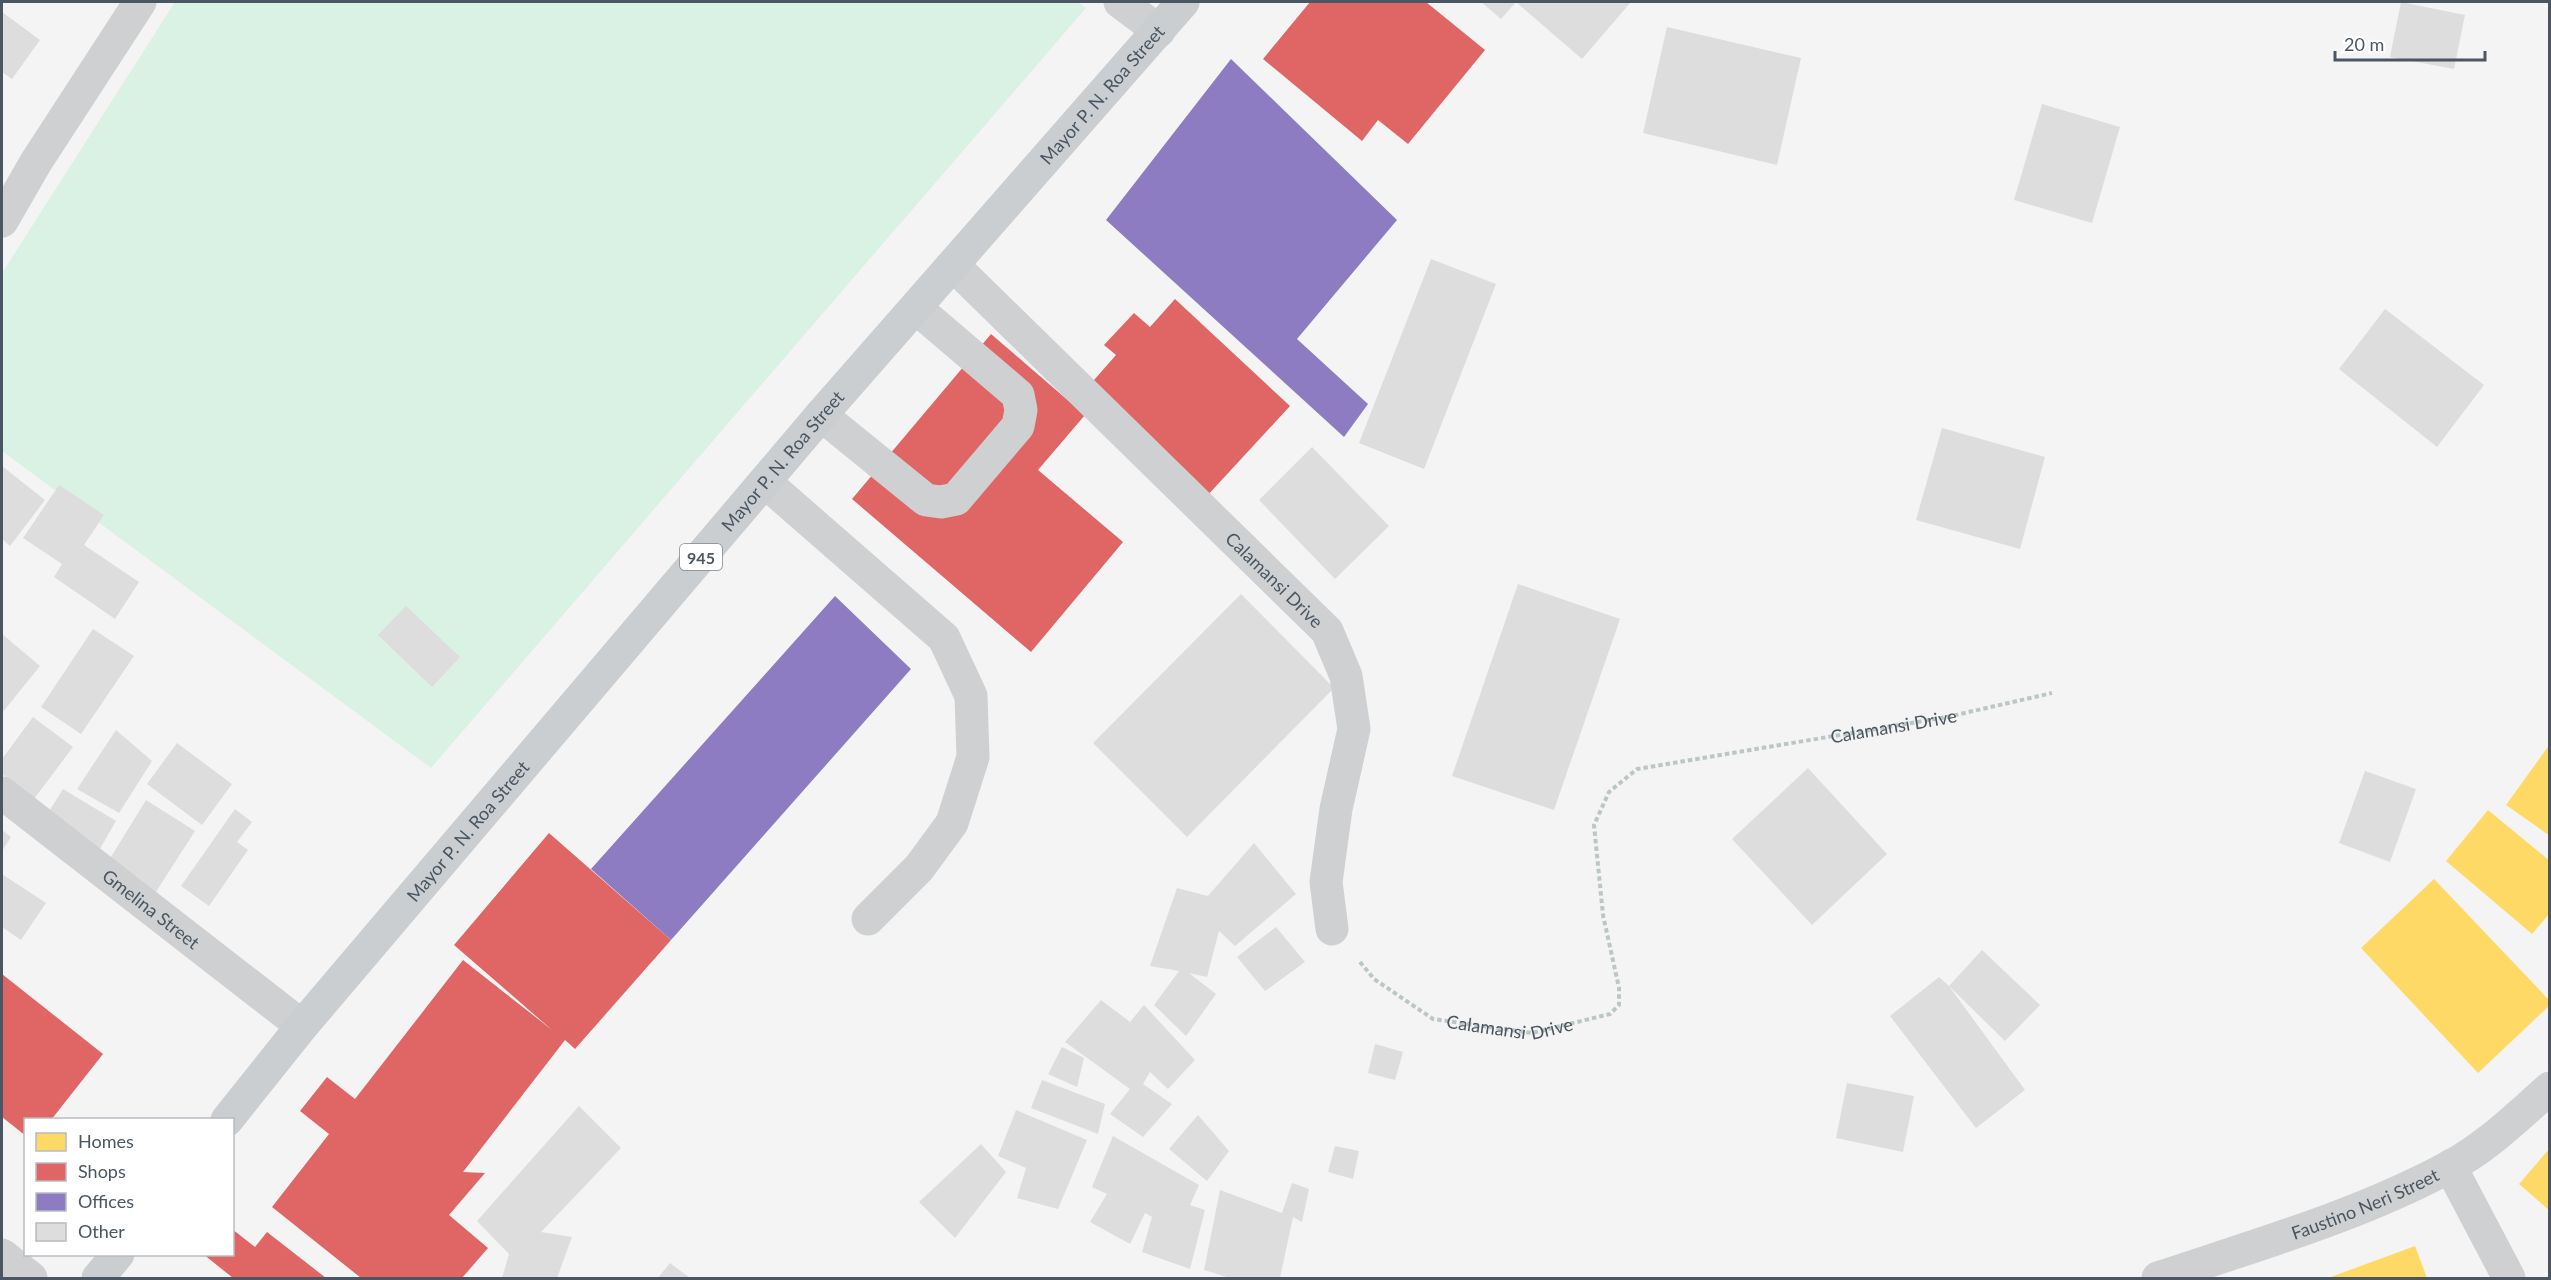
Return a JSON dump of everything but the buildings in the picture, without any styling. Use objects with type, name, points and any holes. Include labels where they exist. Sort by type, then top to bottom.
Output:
[{"type":"main road","name":"Mayor P. N. Roa Street","points":[[227,1118],[302,1026],[821,416],[1183,2]]},
{"type":"main road","points":[[98,1278],[116,1256]]},
{"type":"street","points":[[2,221],[42,152],[140,2]]},
{"type":"street","points":[[1120,2],[1159,31]]},
{"type":"street","name":"Calamansi Drive","points":[[953,265],[1327,631],[1347,676],[1354,729],[1336,809],[1326,882],[1332,929]]},
{"type":"street","points":[[821,416],[926,500],[941,502],[956,499],[1018,426],[1021,410],[1018,395],[916,308]]},
{"type":"street","points":[[765,482],[944,638],[971,696],[973,757],[952,823],[919,868],[868,920]]},
{"type":"street","name":"Gmelina Street","points":[[2,793],[302,1026]]},
{"type":"street","name":"Faustino Neri Street","points":[[2158,1278],[2331,1218],[2450,1166],[2501,1131],[2550,1088]]},
{"type":"street","points":[[2450,1166],[2509,1278]]},
{"type":"street","points":[[2,1255],[31,1278]]},
{"type":"path","name":"Calamansi Drive","points":[[1332,929],[1374,979],[1433,1019],[1532,1033],[1610,1014],[1619,1005],[1619,988],[1603,915],[1594,825],[1609,792],[1637,769],[1947,717],[2052,693]]},
{"type":"green space","points":[[175,2],[1078,2],[1086,8],[431,768],[2,451],[2,273]]}]
